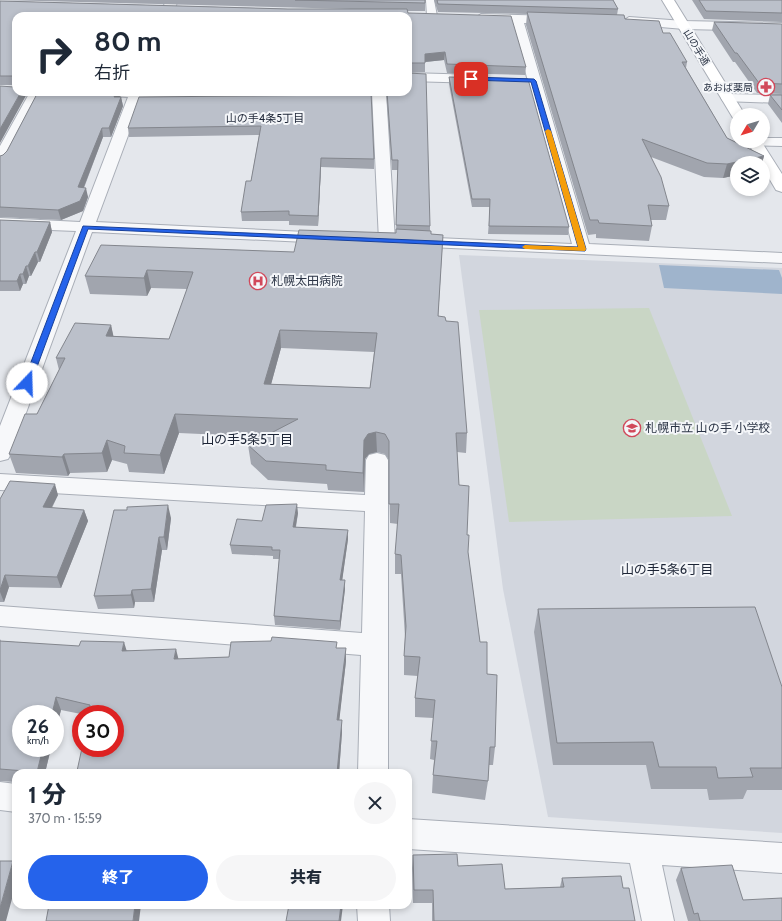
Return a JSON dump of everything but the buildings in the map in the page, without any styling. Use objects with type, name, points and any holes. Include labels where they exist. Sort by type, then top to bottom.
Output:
[{"type":"main road","name":"山の手通","points":[[668,0],[734,108]]},
{"type":"main road","points":[[758,148],[782,187]]},
{"type":"street","points":[[153,8],[185,8]]},
{"type":"street","points":[[417,16],[436,16]]},
{"type":"street","points":[[471,17],[571,20]]},
{"type":"street","points":[[517,18],[582,249]]},
{"type":"street","points":[[617,21],[684,25],[782,27]]},
{"type":"street","points":[[412,77],[494,79]]},
{"type":"street","points":[[518,80],[534,81]]},
{"type":"street","points":[[0,160],[34,96]]},
{"type":"street","points":[[0,454],[135,96]]},
{"type":"street","points":[[226,96],[292,99],[292,96]]},
{"type":"street","points":[[379,96],[379,241],[782,258]]},
{"type":"street","points":[[728,98],[782,99]]},
{"type":"street","points":[[770,142],[782,142]]},
{"type":"street","points":[[0,223],[339,239]]},
{"type":"street","points":[[373,769],[377,460]]},
{"type":"street","points":[[0,482],[377,504]]},
{"type":"street","points":[[0,616],[375,645]]},
{"type":"street","points":[[0,796],[12,798]]},
{"type":"street","points":[[412,834],[782,858]]},
{"type":"street","points":[[643,850],[658,921]]},
{"type":"street","points":[[373,909],[374,921]]},
{"type":"lane","points":[[430,0],[436,16]]},
{"type":"shaded area","name":"札幌市立 山の手 小学校","points":[[459,255],[782,268],[782,833],[548,817],[503,589]]},
{"type":"green space","points":[[649,308],[732,516],[509,522],[479,310]]},
{"type":"water","points":[[659,265],[779,270],[782,278],[782,294],[664,288]]},
{"type":"slow traffic","points":[[525,247],[582,249],[548,131]]},
{"type":"place","name":"あおば薬局","points":[[766,87]]},
{"type":"place","name":"札幌太田病院","points":[[258,281]]},
{"type":"place","name":"札幌市立 山の手 小学校","points":[[632,428]]},
{"type":"district","name":"山の手4条5丁目","points":[[265,118]]},
{"type":"district","name":"山の手5条5丁目","points":[[247,439]]},
{"type":"district","name":"山の手5条6丁目","points":[[667,569]]},
{"type":"route","points":[[27,383],[86,227],[582,249],[534,81],[471,79]]}]
